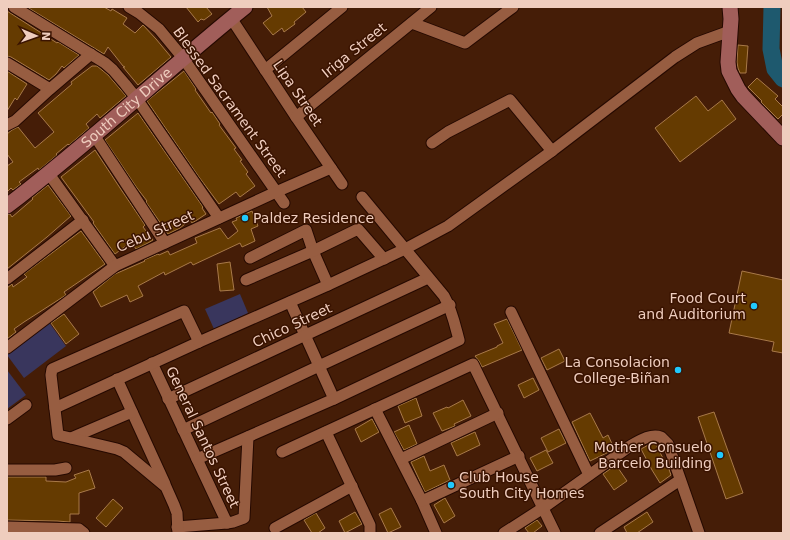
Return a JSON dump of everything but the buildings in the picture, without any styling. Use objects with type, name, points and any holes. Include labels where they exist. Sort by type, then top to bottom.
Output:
[{"type":"street","points":[[14,7],[92,54],[113,70],[137,99],[219,218]]},
{"type":"street","name":"Blessed Sacrament Street","points":[[129,7],[142,10],[183,58],[284,203]]},
{"type":"street","name":"South City Drive","points":[[7,206],[49,174],[183,58],[245,7]]},
{"type":"street","points":[[265,70],[342,7]]},
{"type":"street","name":"Iriga Street","points":[[296,117],[432,7]]},
{"type":"street","points":[[412,24],[465,43],[513,7]]},
{"type":"street","points":[[730,7],[728,62],[729,71],[733,81],[743,96],[783,138]]},
{"type":"street","name":"Lipa Street","points":[[231,18],[342,184]]},
{"type":"street","points":[[55,408],[328,285],[405,249],[448,226],[552,151],[675,57],[697,43],[730,31]]},
{"type":"street","points":[[7,125],[15,121],[92,54]]},
{"type":"street","points":[[7,63],[50,89]]},
{"type":"street","points":[[432,143],[448,132],[510,100],[552,151]]},
{"type":"street","points":[[94,135],[165,243]]},
{"type":"street","name":"Cebu Street","points":[[7,348],[115,266],[331,168]]},
{"type":"street","points":[[49,174],[115,266]]},
{"type":"street","points":[[197,460],[334,399],[459,340],[450,305],[444,296],[362,197]]},
{"type":"street","points":[[7,279],[83,220]]},
{"type":"street","points":[[246,280],[313,251],[358,229],[384,259]]},
{"type":"street","points":[[250,258],[306,230],[313,251],[328,285]]},
{"type":"street","name":"Chico Street","points":[[168,399],[428,278]]},
{"type":"street","points":[[290,302],[334,399]]},
{"type":"street","points":[[183,430],[450,305]]},
{"type":"street","points":[[166,487],[124,452],[58,435],[52,369],[184,311],[199,342]]},
{"type":"street","points":[[511,312],[589,475]]},
{"type":"street","name":"General Santos Street","points":[[152,364],[227,523]]},
{"type":"street","points":[[282,452],[473,364],[555,533]]},
{"type":"street","points":[[117,379],[174,505],[177,530],[233,522],[244,518],[248,437]]},
{"type":"street","points":[[7,419],[26,405]]},
{"type":"street","points":[[375,409],[422,501],[436,533]]},
{"type":"street","points":[[71,438],[132,412]]},
{"type":"street","points":[[401,459],[498,413]]},
{"type":"street","points":[[326,432],[370,525],[370,533]]},
{"type":"street","points":[[504,533],[543,508],[630,446],[650,436],[661,438],[668,444],[698,533]]},
{"type":"street","points":[[422,501],[518,456]]},
{"type":"street","points":[[7,470],[55,470],[66,468]]},
{"type":"street","points":[[600,533],[680,480]]},
{"type":"street","points":[[275,528],[352,486]]},
{"type":"street","points":[[7,527],[79,528],[84,533]]},
{"type":"shaded area","points":[[240,294],[248,313],[214,329],[205,309]]},
{"type":"shaded area","points":[[48,321],[66,346],[24,378],[7,355],[7,352]]},
{"type":"shaded area","points":[[7,370],[26,395],[7,409]]},
{"type":"waterway","points":[[772,7],[771,49],[775,69],[783,79]]},
{"type":"place","name":"Paldez Residence","points":[[245,218]]},
{"type":"place","name":"Food Court and Auditorium","points":[[754,306]]},
{"type":"place","name":"La Consolacion College-Biñan","points":[[678,370]]},
{"type":"place","name":"Mother Consuelo Barcelo Building","points":[[720,455]]},
{"type":"place","name":"Club House South City Homes","points":[[451,485]]}]
